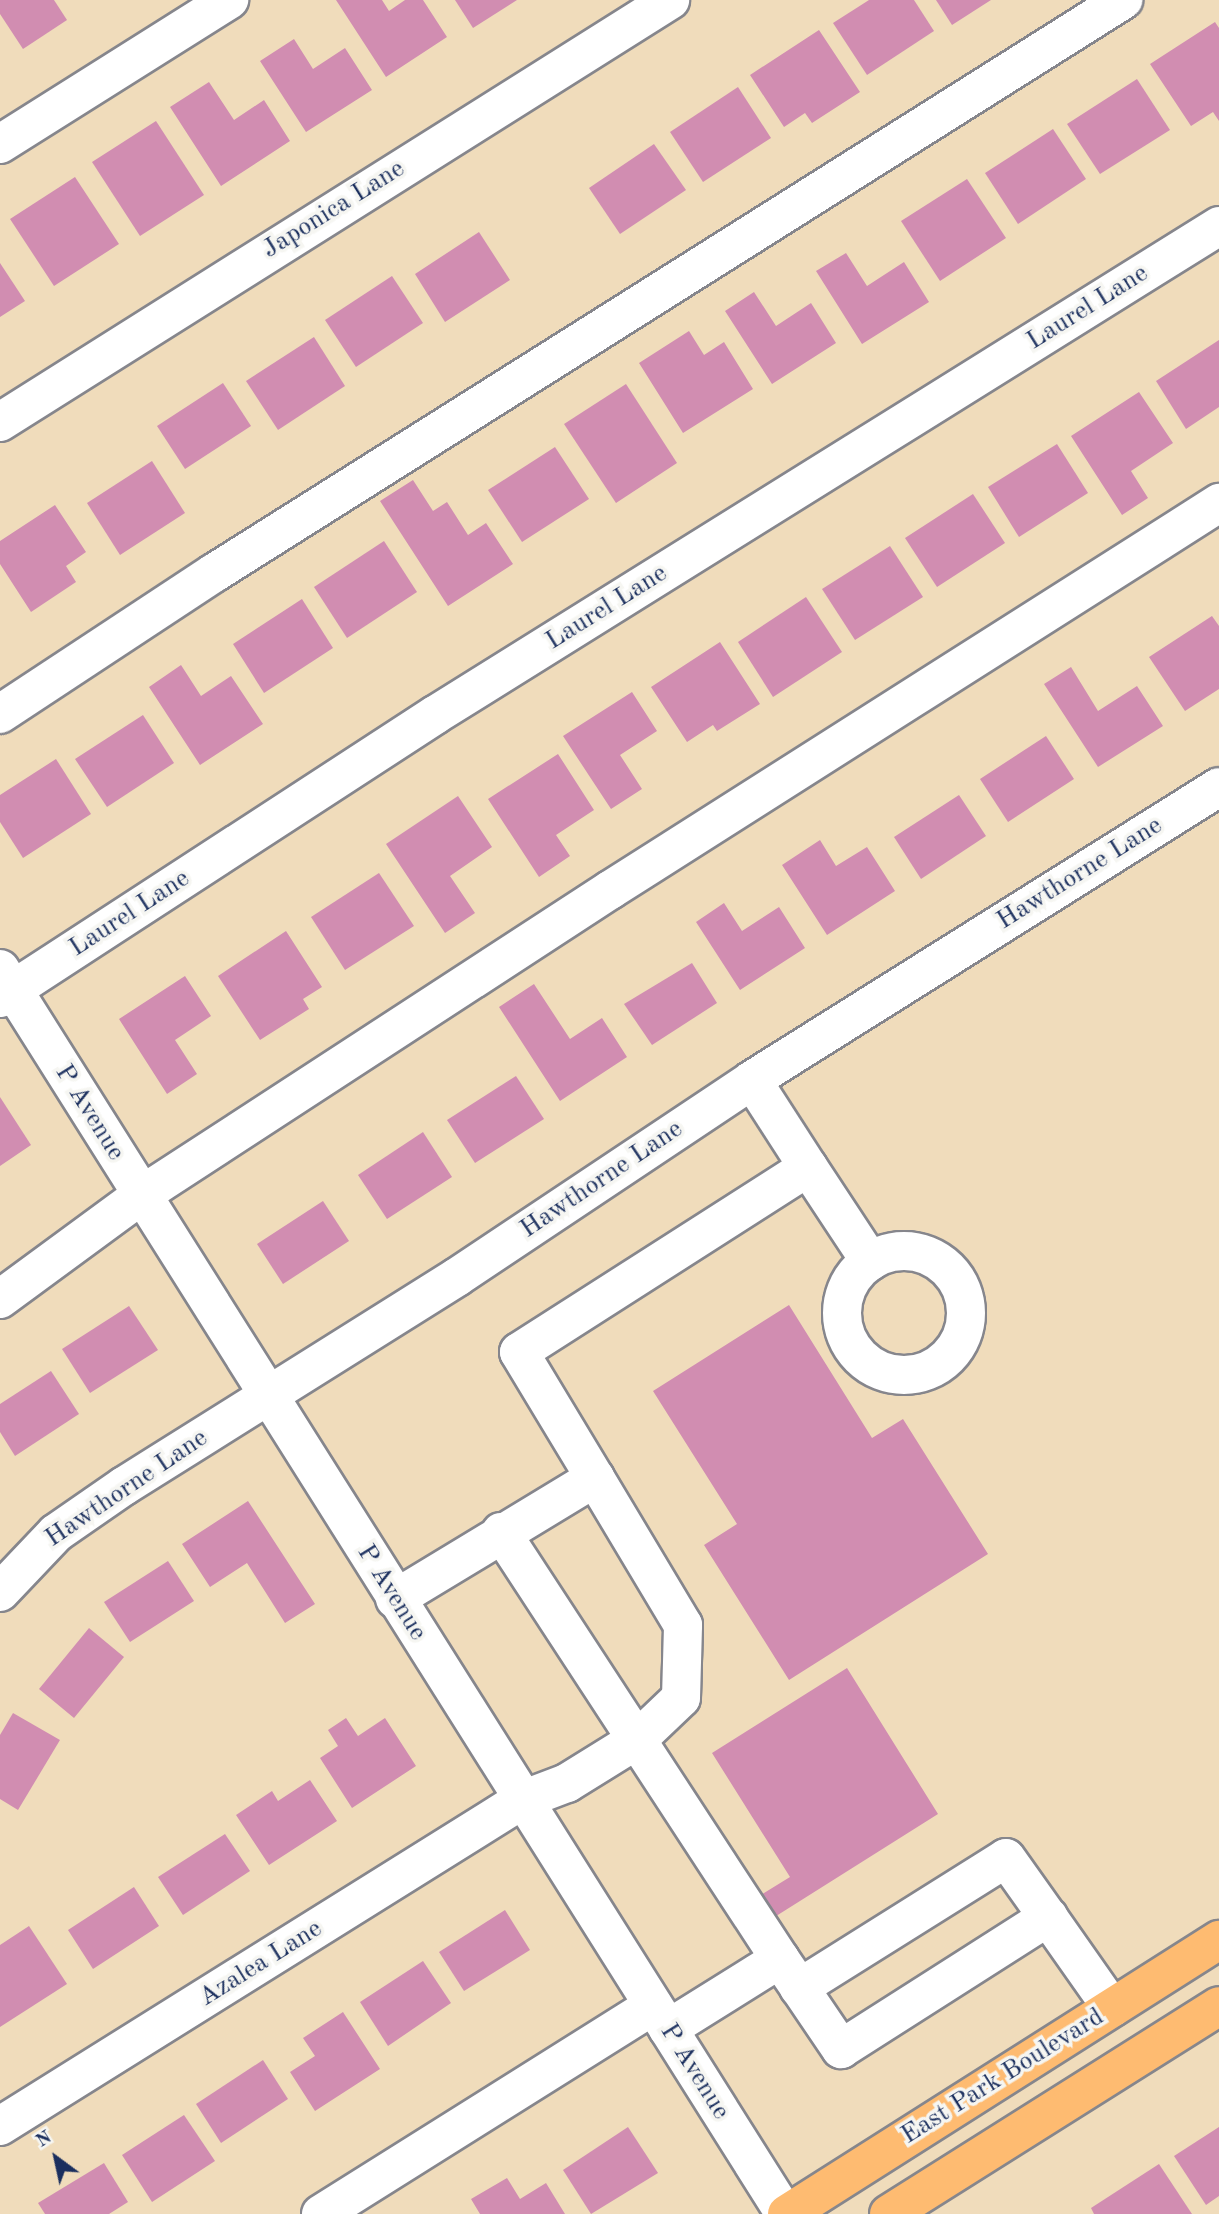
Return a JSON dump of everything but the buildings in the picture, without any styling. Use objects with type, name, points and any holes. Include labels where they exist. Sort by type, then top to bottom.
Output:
[{"type":"main road","name":"East Park Boulevard","points":[[786,2214],[1219,1940]]},
{"type":"main road","name":"East Park Boulevard","points":[[890,2214],[1219,2006]]},
{"type":"street","points":[[0,144],[229,0]]},
{"type":"street","name":"Japonica Lane","points":[[0,422],[670,0]]},
{"type":"street","points":[[0,714],[226,565],[1123,0]]},
{"type":"street","name":"Laurel Lane","points":[[4,986],[1219,226]]},
{"type":"street","points":[[0,1299],[140,1196],[610,890],[1219,503]]},
{"type":"street","name":"Hawthorne Lane","points":[[0,1592],[55,1533],[752,1080],[1219,787]]},
{"type":"street","name":"P Avenue","points":[[4,986],[786,2214]]},
{"type":"street","points":[[752,1080],[870,1261]]},
{"type":"street","name":"Azalea Lane","points":[[0,2126],[522,1800],[567,1783],[638,1739],[681,1698],[682,1625],[519,1352],[808,1167]]},
{"type":"street","points":[[395,1599],[501,1532],[595,1478]]},
{"type":"street","points":[[501,1532],[841,2049],[1048,1917]]},
{"type":"street","points":[[321,2214],[660,2018],[790,1973],[1006,1858],[1112,2008]]}]
